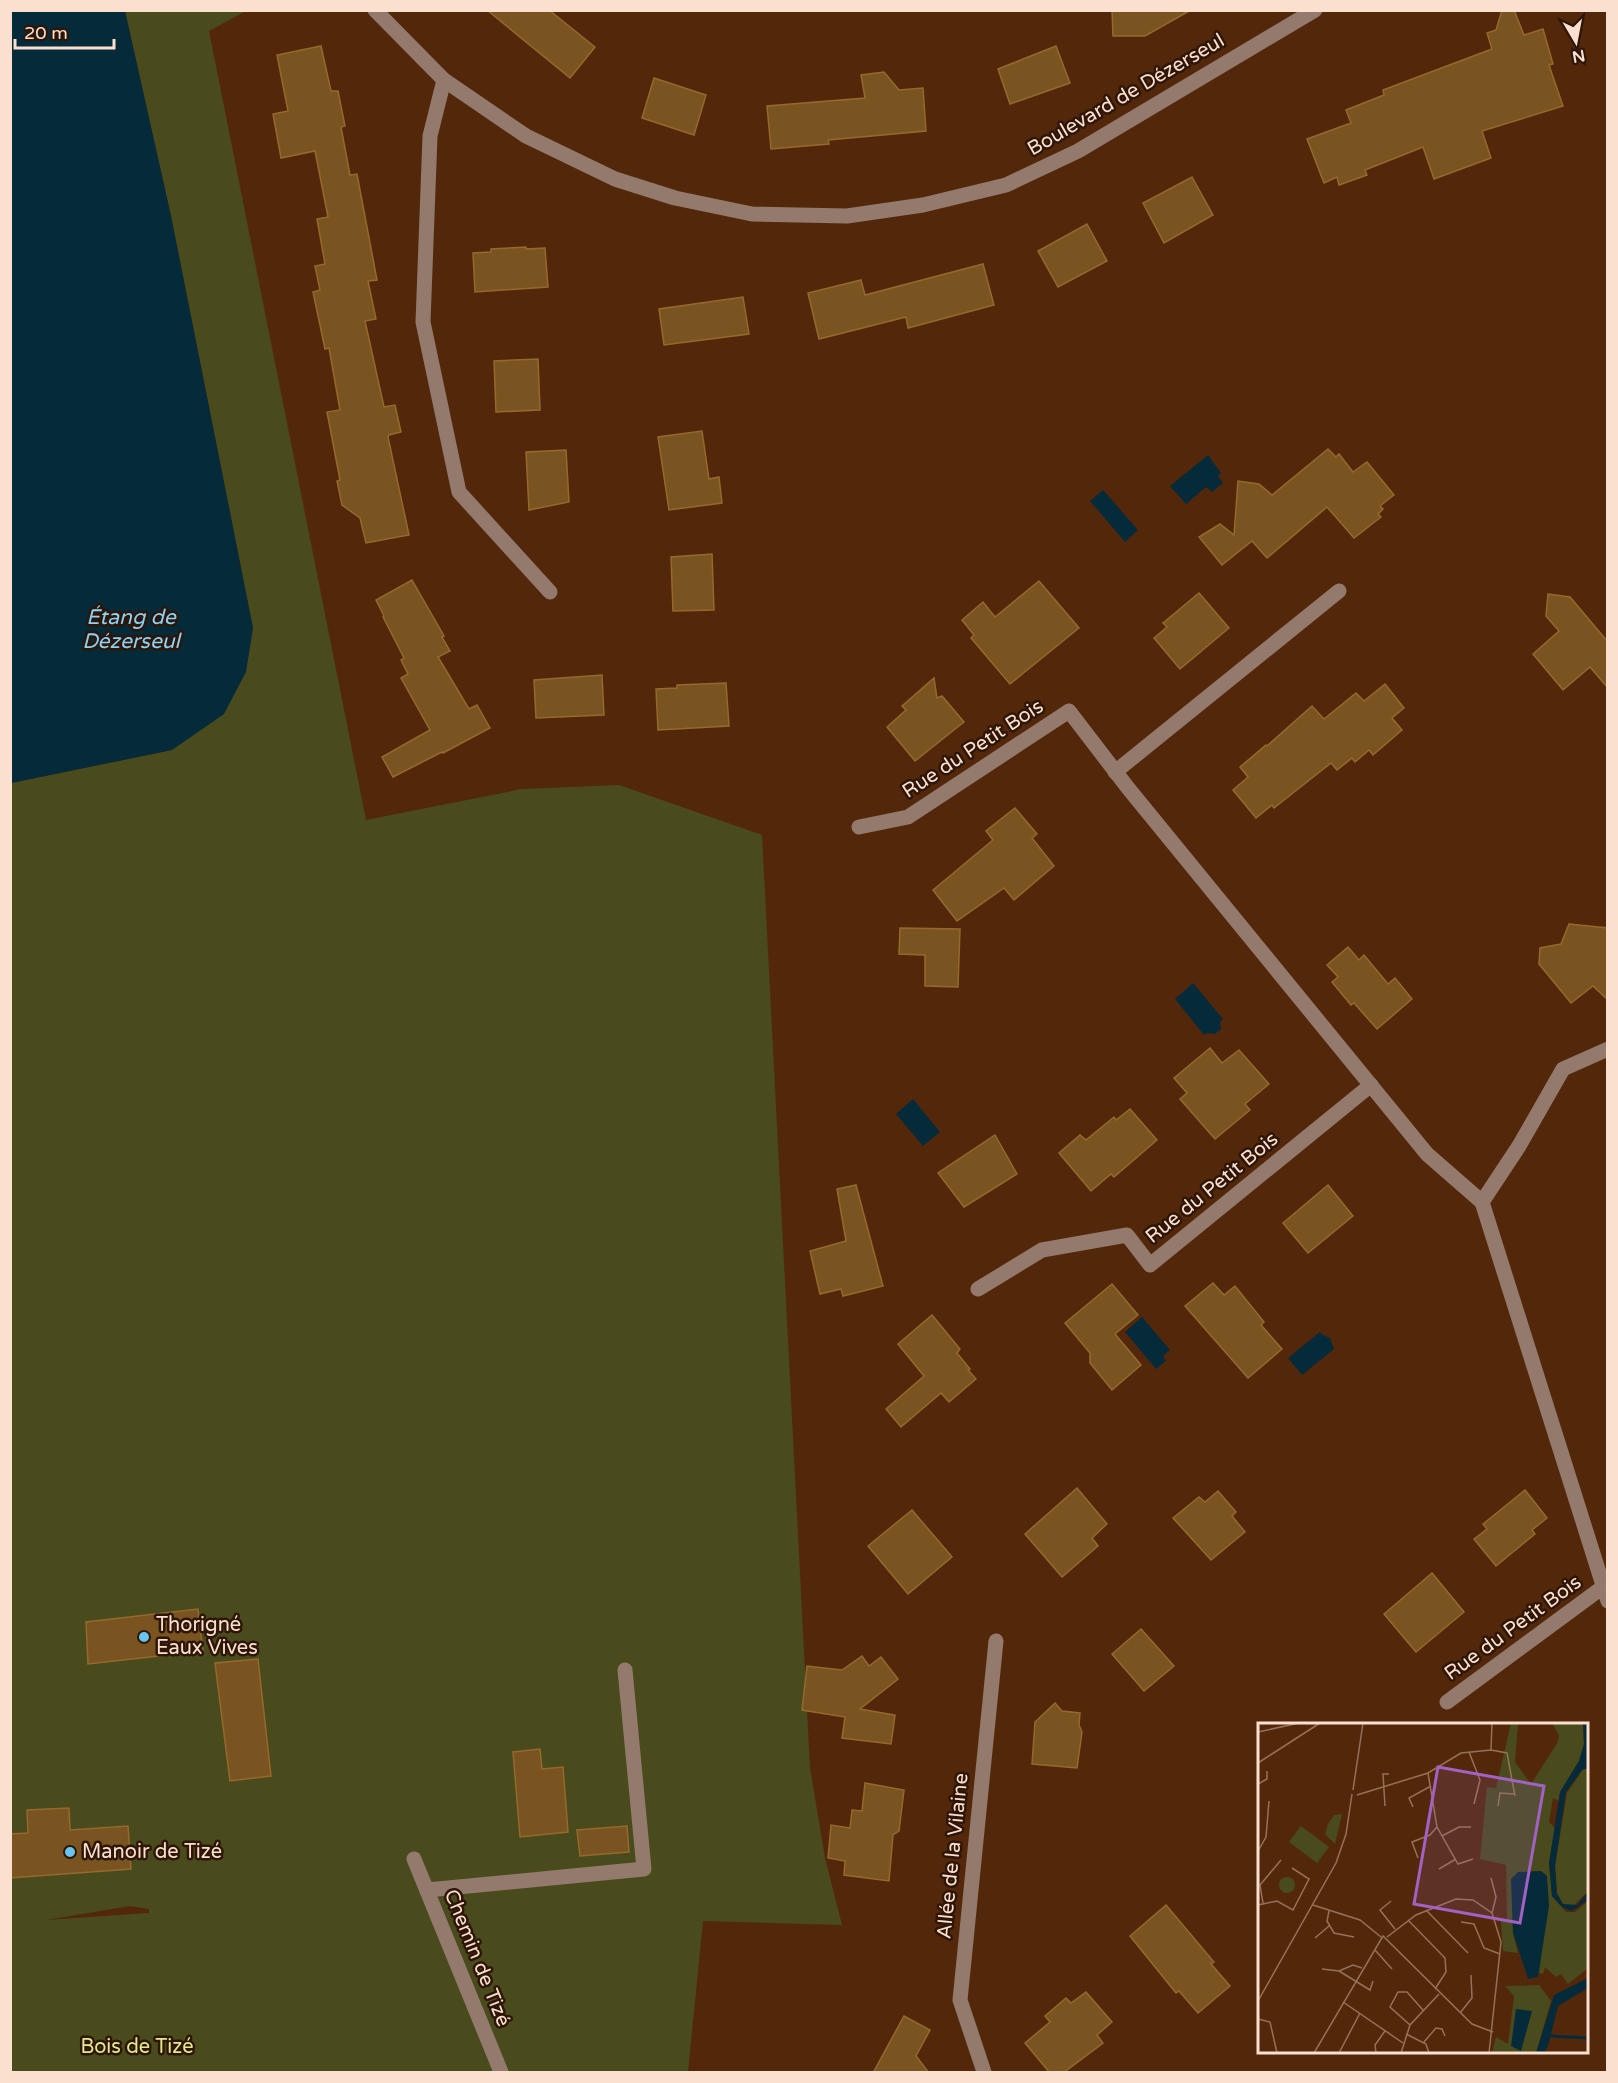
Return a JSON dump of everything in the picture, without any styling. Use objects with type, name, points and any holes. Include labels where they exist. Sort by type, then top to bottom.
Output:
[{"type":"street","name":"Boulevard de Dézerseul","points":[[375,10],[444,80],[526,136],[615,179],[675,198],[752,214],[847,216],[923,205],[1006,185],[1078,151],[1316,10]]},
{"type":"street","points":[[444,80],[430,136],[423,322],[459,492],[550,592]]},
{"type":"street","points":[[1115,771],[1339,591]]},
{"type":"street","name":"Rue du Petit Bois","points":[[859,827],[908,817],[1069,711],[1115,771],[1427,1154],[1482,1202],[1605,1594],[1447,1702]]},
{"type":"street","points":[[1482,1202],[1519,1146],[1563,1069],[1608,1049]]},
{"type":"street","name":"Rue du Petit Bois","points":[[978,1289],[1042,1250],[1127,1235],[1150,1265],[1371,1085]]},
{"type":"street","name":"Allée de la Vilaine","points":[[984,2073],[960,2000],[996,1641]]},
{"type":"street","points":[[427,1890],[644,1869],[625,1670]]},
{"type":"street","name":"Chemin de Tizé","points":[[414,1859],[501,2073]]},
{"type":"green space","name":"Bois de Tizé","points":[[125,11],[246,11],[209,31],[366,820],[522,789],[619,785],[762,835],[810,1768],[825,1858],[842,1925],[703,1921],[688,2072],[11,2072],[11,783],[172,750],[253,628],[171,216]],"holes":[[[130,1906],[149,1909],[149,1913],[46,1920]]]},
{"type":"water","name":"Étang de Dézerseul","points":[[11,10],[125,11],[171,216],[253,628],[246,672],[224,714],[172,750],[11,783]]},
{"type":"water","points":[[1208,455],[1221,473],[1218,476],[1223,483],[1212,492],[1206,487],[1186,504],[1170,486]]},
{"type":"water","points":[[1103,490],[1138,530],[1125,542],[1090,501]]},
{"type":"water","points":[[1193,983],[1223,1019],[1220,1022],[1221,1029],[1215,1034],[1204,1035],[1175,999]]},
{"type":"water","points":[[913,1099],[940,1132],[923,1146],[896,1114]]},
{"type":"water","points":[[1142,1317],[1170,1350],[1163,1356],[1166,1361],[1156,1369],[1125,1332]]},
{"type":"water","points":[[1320,1332],[1330,1338],[1334,1349],[1302,1375],[1288,1358]]},
{"type":"building","points":[[487,10],[549,10],[595,47],[570,78]]},
{"type":"building","points":[[1112,10],[1191,10],[1145,36],[1113,36]]},
{"type":"building","points":[[1502,10],[1514,10],[1524,35],[1543,29],[1553,64],[1549,65],[1563,106],[1482,131],[1491,158],[1434,179],[1423,147],[1365,170],[1367,175],[1339,185],[1337,177],[1324,183],[1307,139],[1351,123],[1346,110],[1384,95],[1383,90],[1492,49],[1487,33],[1496,30]]},
{"type":"building","points":[[321,46],[331,91],[338,91],[345,126],[341,127],[350,175],[357,174],[377,280],[368,281],[376,319],[365,321],[384,407],[395,405],[401,432],[388,437],[409,535],[366,543],[360,518],[342,505],[337,481],[340,480],[327,412],[340,410],[329,348],[325,349],[313,292],[320,290],[315,266],[325,264],[317,219],[328,217],[315,151],[281,158],[273,114],[288,111],[277,55]]},
{"type":"building","points":[[1056,46],[1070,83],[1010,104],[998,69]]},
{"type":"building","points":[[884,72],[899,90],[923,88],[926,131],[828,140],[829,144],[771,149],[767,106],[865,98],[861,75]]},
{"type":"building","points":[[654,78],[706,95],[694,135],[642,118]]},
{"type":"building","points":[[1192,177],[1213,215],[1164,243],[1143,203]]},
{"type":"building","points":[[1087,224],[1107,261],[1058,287],[1038,251]]},
{"type":"building","points":[[526,247],[526,249],[545,248],[548,287],[475,292],[473,253],[491,252],[491,249]]},
{"type":"building","points":[[983,264],[994,305],[908,328],[906,317],[819,339],[808,293],[861,280],[865,295]]},
{"type":"building","points":[[743,297],[749,334],[664,345],[659,309]]},
{"type":"building","points":[[538,359],[540,410],[496,412],[494,361]]},
{"type":"building","points":[[702,431],[709,479],[719,477],[722,503],[669,510],[658,437]]},
{"type":"building","points":[[1328,449],[1336,457],[1339,454],[1353,472],[1367,462],[1394,495],[1380,506],[1383,509],[1378,514],[1381,517],[1354,538],[1327,507],[1267,558],[1252,541],[1222,565],[1199,537],[1220,524],[1234,535],[1238,481],[1259,484],[1272,495]]},
{"type":"building","points":[[566,450],[569,502],[529,510],[526,452]]},
{"type":"building","points":[[712,554],[714,610],[673,611],[671,557]]},
{"type":"building","points":[[412,580],[450,651],[438,657],[469,709],[477,705],[490,728],[393,777],[382,757],[430,730],[401,678],[408,674],[401,660],[404,658],[376,600]]},
{"type":"building","points":[[1039,581],[1079,628],[1010,684],[971,638],[974,635],[962,620],[983,602],[995,617]]},
{"type":"building","points":[[1199,593],[1229,628],[1180,669],[1154,638],[1167,627],[1163,623]]},
{"type":"building","points":[[1548,594],[1570,597],[1608,642],[1608,688],[1590,667],[1563,690],[1533,654],[1559,631],[1546,616]]},
{"type":"building","points":[[602,675],[604,715],[536,718],[534,680]]},
{"type":"building","points":[[934,678],[937,698],[942,696],[964,722],[915,761],[887,727],[906,710],[902,706]]},
{"type":"building","points":[[726,683],[729,726],[658,730],[656,689],[677,688],[677,685]]},
{"type":"building","points":[[1385,684],[1404,708],[1392,718],[1402,730],[1373,755],[1369,750],[1355,762],[1352,758],[1337,770],[1331,763],[1274,808],[1272,805],[1256,818],[1233,790],[1248,777],[1240,767],[1312,706],[1324,719],[1356,693],[1364,701]]},
{"type":"building","points":[[1015,808],[1037,834],[1032,838],[1054,866],[1014,900],[1004,888],[957,921],[933,890],[993,840],[986,831]]},
{"type":"building","points":[[1569,924],[1608,928],[1608,1000],[1593,986],[1571,1003],[1539,964],[1540,948],[1561,944]]},
{"type":"building","points":[[900,928],[960,929],[958,987],[925,986],[925,955],[899,954]]},
{"type":"building","points":[[1348,947],[1359,960],[1364,955],[1388,984],[1395,978],[1412,999],[1377,1029],[1354,1003],[1351,1005],[1332,982],[1338,977],[1327,965]]},
{"type":"building","points":[[1210,1048],[1222,1063],[1239,1050],[1269,1084],[1245,1104],[1250,1110],[1215,1139],[1180,1099],[1187,1093],[1174,1078]]},
{"type":"building","points":[[1130,1109],[1157,1140],[1114,1177],[1111,1174],[1091,1191],[1059,1153],[1080,1135],[1086,1140],[1114,1117],[1116,1120]]},
{"type":"building","points":[[995,1135],[1017,1174],[964,1207],[938,1173]]},
{"type":"building","points":[[856,1185],[883,1286],[843,1296],[841,1289],[820,1294],[810,1251],[846,1241],[837,1189]]},
{"type":"building","points":[[1328,1185],[1353,1216],[1308,1253],[1283,1223]]},
{"type":"building","points":[[1213,1283],[1224,1295],[1235,1286],[1264,1322],[1261,1325],[1282,1349],[1248,1378],[1185,1306]]},
{"type":"building","points":[[1112,1284],[1138,1315],[1115,1334],[1141,1365],[1112,1390],[1090,1363],[1090,1353],[1065,1323]]},
{"type":"building","points":[[932,1315],[960,1349],[957,1353],[976,1379],[949,1402],[941,1393],[901,1427],[886,1409],[924,1376],[898,1344]]},
{"type":"building","points":[[1077,1488],[1107,1524],[1092,1538],[1098,1546],[1062,1577],[1025,1534]]},
{"type":"building","points":[[1525,1490],[1547,1518],[1532,1530],[1535,1534],[1496,1566],[1474,1539],[1487,1529],[1483,1524]]},
{"type":"building","points":[[1218,1491],[1236,1512],[1232,1516],[1245,1532],[1211,1560],[1173,1518],[1199,1497],[1205,1502]]},
{"type":"building","points":[[912,1510],[952,1557],[908,1594],[868,1546]]},
{"type":"building","points":[[1432,1573],[1464,1612],[1416,1652],[1384,1614]]},
{"type":"building","name":"Thorigné Eaux Vives","points":[[198,1609],[203,1651],[88,1664],[86,1622]]},
{"type":"building","points":[[1141,1629],[1174,1666],[1144,1691],[1112,1654]]},
{"type":"building","points":[[862,1656],[869,1666],[881,1657],[898,1679],[860,1709],[895,1715],[891,1744],[842,1738],[845,1717],[802,1710],[807,1666],[842,1670]]},
{"type":"building","points":[[258,1659],[271,1776],[230,1781],[215,1663]]},
{"type":"building","points":[[1055,1703],[1062,1711],[1080,1713],[1079,1725],[1082,1732],[1077,1768],[1032,1764],[1035,1722]]},
{"type":"building","points":[[540,1749],[542,1769],[563,1767],[568,1832],[520,1837],[513,1752]]},
{"type":"building","points":[[865,1783],[904,1790],[899,1831],[893,1835],[889,1881],[844,1875],[845,1861],[828,1858],[831,1825],[850,1828],[852,1810],[862,1811]]},
{"type":"building","name":"Manoir de Tizé","points":[[69,1808],[70,1830],[128,1826],[131,1869],[10,1878],[10,1834],[28,1833],[27,1810]]},
{"type":"building","points":[[627,1826],[629,1852],[580,1856],[577,1830]]},
{"type":"building","points":[[1166,1905],[1214,1962],[1211,1964],[1230,1986],[1198,2013],[1179,1991],[1176,1993],[1130,1936]]},
{"type":"building","points":[[1086,1992],[1112,2022],[1097,2035],[1103,2043],[1063,2073],[1050,2073],[1025,2043],[1050,2022],[1045,2016],[1066,1998],[1071,2003]]},
{"type":"building","points":[[904,2016],[930,2030],[916,2056],[929,2073],[873,2073]]},
{"type":"place","name":"Thorigné Eaux Vives","points":[[144,1637]]},
{"type":"place","name":"Manoir de Tizé","points":[[70,1852]]}]
